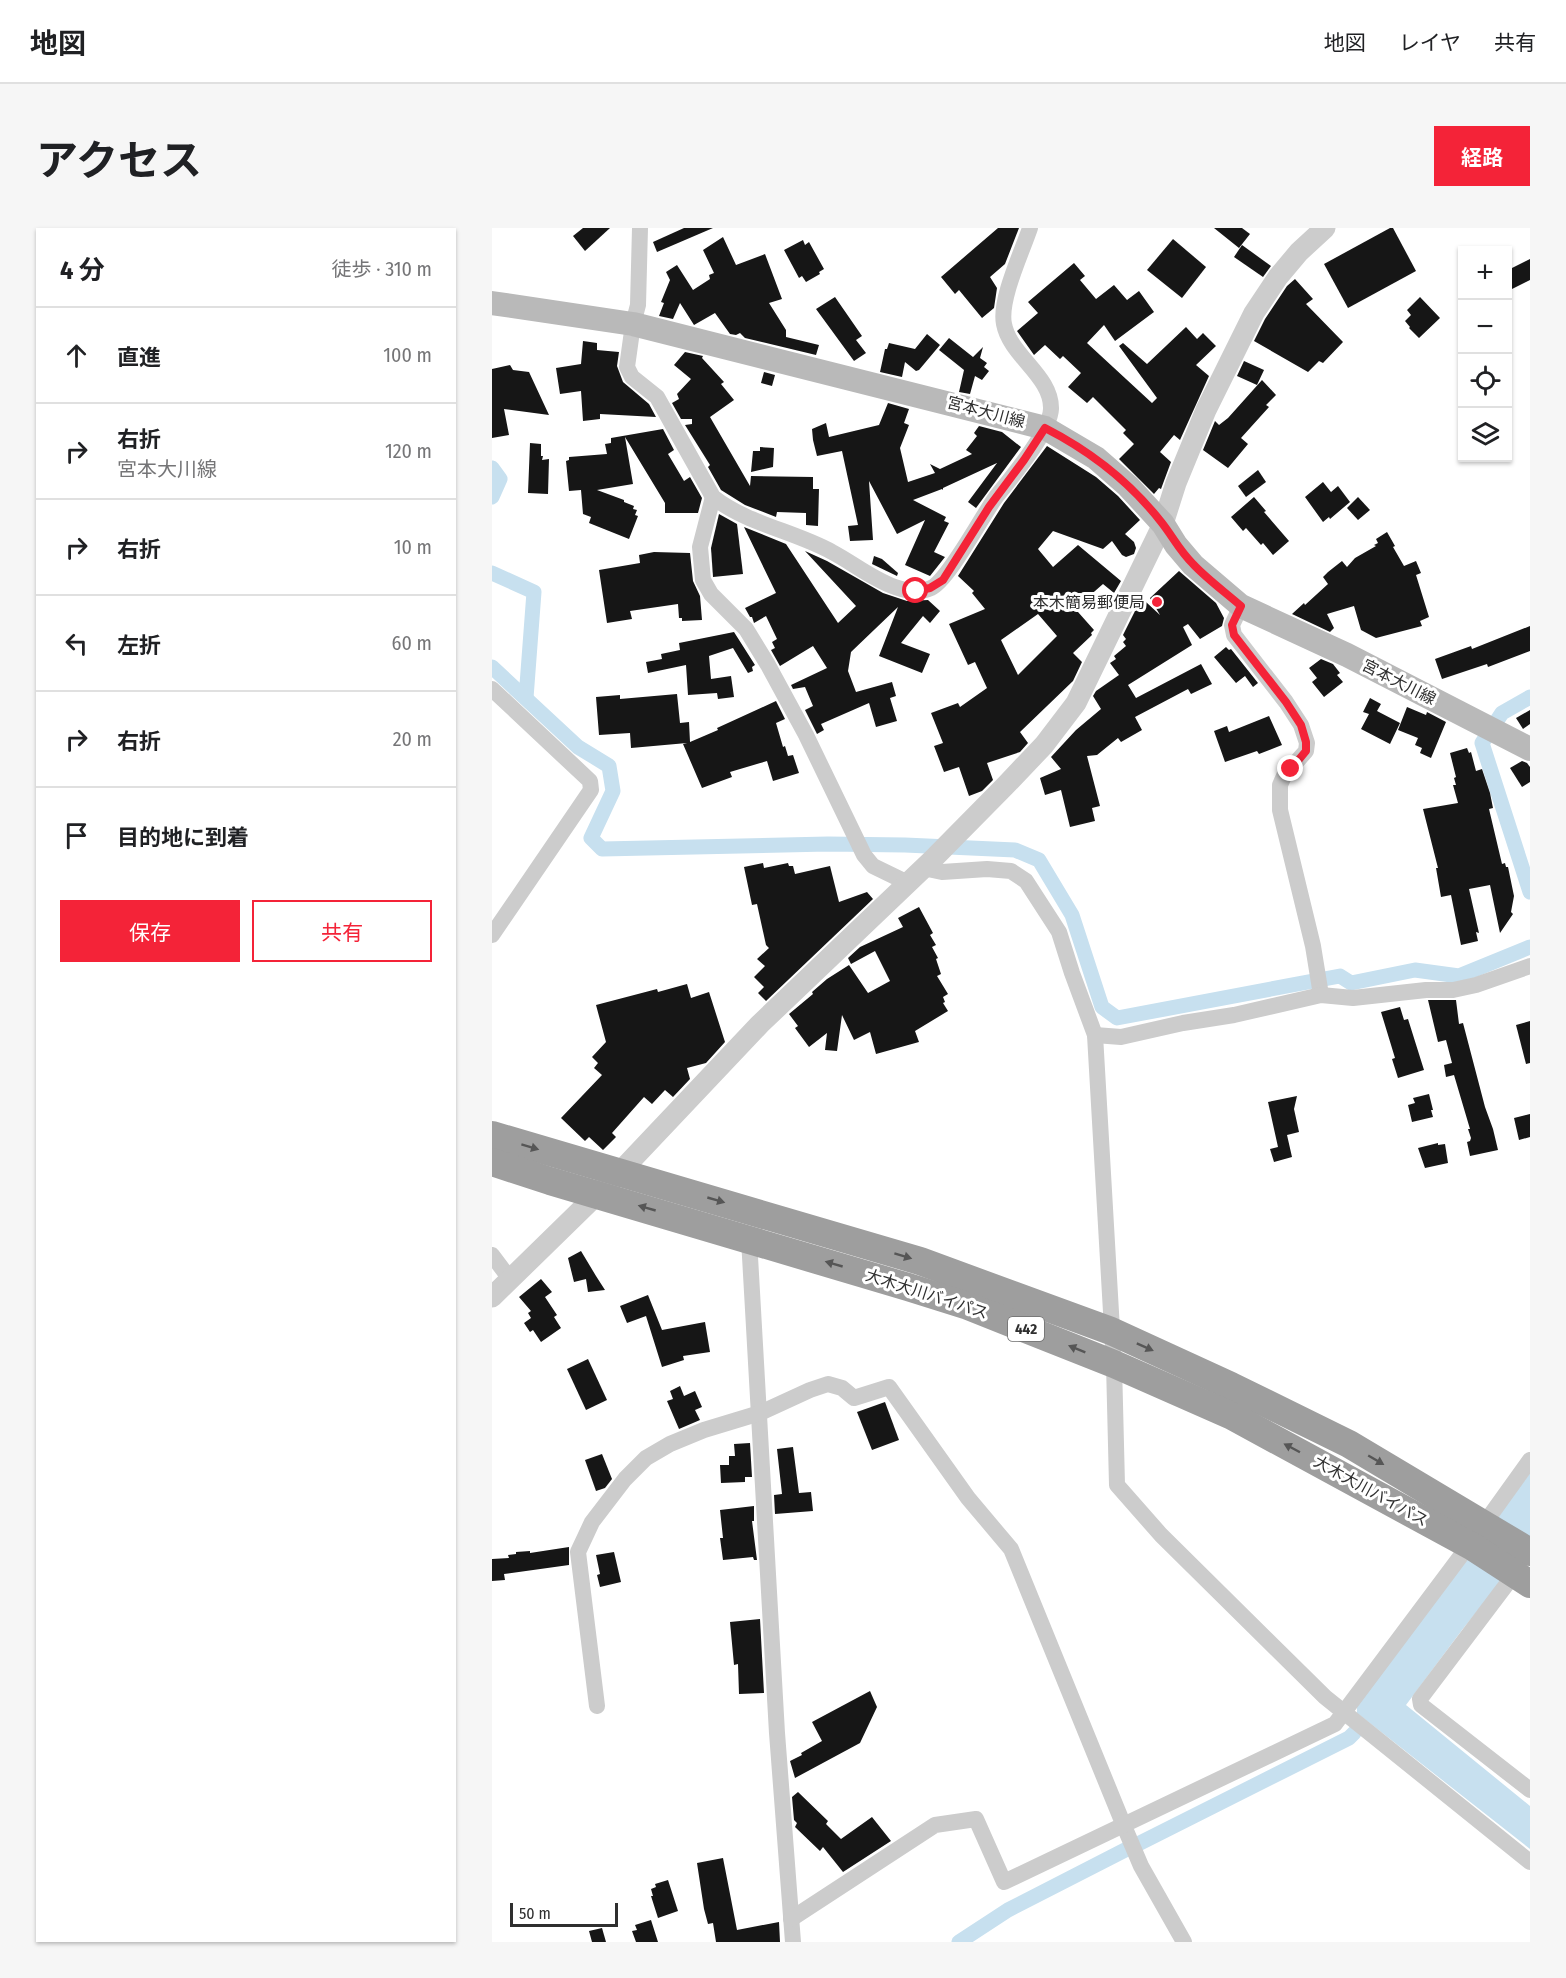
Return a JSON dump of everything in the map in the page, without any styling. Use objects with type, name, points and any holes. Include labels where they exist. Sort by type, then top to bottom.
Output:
[{"type":"highway","name":"大木大川バイパス","points":[[493,1144],[557,1169],[596,1194],[969,1306],[1114,1364],[1232,1416],[1479,1536]]},
{"type":"highway","name":"大木大川バイパス","points":[[557,1169],[620,1172],[920,1261],[1111,1331],[1349,1444],[1479,1536],[1524,1564]]},
{"type":"main road","name":"宮本大川線","points":[[492,303],[633,324],[1045,428],[1096,458],[1128,486],[1163,524],[1176,545],[1193,565],[1241,606],[1347,655],[1530,749]]},
{"type":"street","points":[[640,228],[638,305],[627,367],[632,377],[657,397],[713,497],[728,509],[833,552],[873,578],[897,588],[916,591],[930,588],[943,580],[989,507],[1045,428],[1051,412],[1051,399],[1044,384],[1009,340],[1004,322],[1005,302],[1030,228]]},
{"type":"street","points":[[492,1297],[620,1172],[760,1024],[921,870],[1044,745],[1071,710],[1163,524],[1176,483],[1206,410],[1254,313],[1278,277],[1299,252],[1325,228]]},
{"type":"street","points":[[713,497],[700,547],[703,580],[711,594],[746,629],[768,665],[806,735],[864,855],[873,866],[942,872],[987,868],[1011,871],[1026,881],[1059,932],[1095,1035],[1114,1364],[1117,1485],[1161,1535],[1343,1713],[1530,1862]]},
{"type":"street","points":[[1241,606],[1232,625],[1234,635],[1286,702],[1305,733],[1306,751],[1284,776],[1280,785],[1280,810],[1319,983]]},
{"type":"street","points":[[492,689],[590,781],[591,790],[492,935]]},
{"type":"street","points":[[1095,1035],[1121,1037],[1183,1023],[1234,1015],[1319,983],[1353,998],[1426,990],[1453,990],[1476,985],[1530,966]]},
{"type":"street","points":[[749,1239],[777,1733],[793,1942]]},
{"type":"street","points":[[492,1256],[510,1279]]},
{"type":"street","points":[[597,1706],[578,1551],[592,1522],[625,1479],[646,1458],[670,1444],[704,1430],[760,1413],[828,1384],[842,1388],[854,1398],[889,1387],[968,1498],[1011,1549],[1141,1866],[1184,1942]]},
{"type":"street","points":[[791,1919],[935,1825],[976,1819],[1004,1882],[1335,1724],[1479,1536],[1530,1460]]},
{"type":"street","points":[[1524,1564],[1420,1699],[1421,1705],[1530,1790]]},
{"type":"water","points":[[1530,1473],[1530,1545],[1406,1705],[1530,1806],[1530,1849],[1357,1713],[1357,1705]]},
{"type":"building","points":[[583,228],[610,228],[585,251],[573,236]]},
{"type":"building","points":[[684,228],[713,228],[657,252],[653,242]]},
{"type":"building","points":[[998,228],[1019,228],[1005,264],[990,277],[997,288],[994,308],[982,318],[959,290],[955,294],[941,277]]},
{"type":"building","points":[[1214,228],[1242,228],[1250,234],[1239,248]]},
{"type":"building","points":[[1393,228],[1416,271],[1348,308],[1324,264]]},
{"type":"building","points":[[723,237],[736,265],[765,254],[782,299],[769,303],[786,330],[786,337],[819,345],[816,355],[745,338],[740,333],[730,334],[715,313],[694,325],[680,303],[673,319],[659,316],[664,303],[661,302],[670,280],[666,272],[677,265],[693,290],[710,279],[709,275],[714,273],[703,250]]},
{"type":"building","points":[[1173,239],[1206,267],[1182,298],[1147,270]]},
{"type":"building","points":[[803,240],[805,245],[809,242],[824,269],[806,282],[802,276],[799,278],[784,250]]},
{"type":"building","points":[[1242,245],[1271,266],[1263,277],[1234,257]]},
{"type":"building","points":[[1530,259],[1530,280],[1512,289],[1512,268]]},
{"type":"building","points":[[1074,263],[1085,276],[1080,280],[1096,299],[1114,285],[1127,300],[1139,291],[1154,312],[1115,341],[1104,325],[1087,343],[1152,403],[1157,398],[1119,346],[1123,343],[1147,364],[1186,327],[1197,339],[1203,333],[1216,346],[1196,365],[1209,376],[1180,440],[1174,435],[1160,452],[1171,462],[1161,489],[1159,488],[1154,494],[1119,459],[1134,444],[1123,433],[1126,430],[1093,397],[1087,403],[1068,387],[1081,373],[1063,356],[1060,359],[1045,345],[1034,355],[1017,331],[1038,313],[1028,302]]},
{"type":"building","points":[[1295,279],[1313,299],[1306,304],[1343,342],[1323,363],[1319,361],[1308,372],[1254,341],[1265,319],[1287,286]]},
{"type":"building","points":[[835,297],[862,336],[856,340],[866,353],[854,361],[816,309]]},
{"type":"building","points":[[1420,297],[1440,318],[1419,338],[1405,321],[1411,315],[1407,310]]},
{"type":"building","points":[[927,334],[940,345],[919,370],[916,371],[905,362],[902,377],[880,372],[885,349],[889,343],[915,349]]},
{"type":"building","points":[[949,338],[973,357],[983,347],[980,358],[987,363],[984,367],[989,371],[982,380],[975,376],[970,394],[959,392],[964,370],[939,350]]},
{"type":"building","points":[[583,341],[597,343],[597,350],[619,352],[617,366],[623,382],[649,404],[656,417],[600,414],[600,419],[583,421],[581,391],[560,394],[556,368],[581,364]]},
{"type":"building","points":[[685,352],[703,356],[702,358],[724,382],[721,384],[734,400],[710,417],[750,486],[751,476],[813,477],[813,489],[819,489],[818,526],[806,525],[806,513],[777,512],[776,517],[745,505],[721,490],[708,467],[710,465],[685,425],[692,424],[692,419],[681,419],[672,403],[679,399],[677,394],[691,379],[674,365]]},
{"type":"building","points":[[1244,361],[1264,370],[1257,385],[1237,376]]},
{"type":"building","points":[[510,365],[513,370],[529,372],[549,415],[504,409],[509,435],[492,438],[492,369]]},
{"type":"building","points":[[764,372],[775,375],[772,386],[761,383]]},
{"type":"building","points":[[1262,380],[1276,395],[1266,405],[1269,407],[1241,438],[1248,444],[1228,468],[1203,450],[1215,421],[1219,425],[1228,418]]},
{"type":"building","points":[[888,403],[909,409],[904,423],[909,425],[900,448],[908,482],[935,473],[930,464],[940,469],[972,454],[966,450],[977,436],[974,433],[979,426],[1002,432],[1021,447],[976,508],[968,502],[997,463],[943,490],[913,500],[946,517],[944,521],[949,523],[934,552],[945,557],[930,576],[905,565],[925,520],[897,534],[869,481],[873,540],[850,541],[848,526],[858,525],[842,451],[817,456],[813,440],[812,429],[826,423],[829,437],[879,425]]},
{"type":"building","points":[[663,429],[674,450],[668,454],[684,481],[690,477],[702,498],[698,513],[665,513],[665,503],[625,437],[633,484],[597,490],[624,500],[637,510],[635,515],[638,516],[629,539],[589,523],[591,517],[583,514],[581,490],[569,491],[566,461],[569,457],[607,454],[605,444],[611,443],[611,438]]},
{"type":"building","points":[[530,443],[541,444],[542,460],[549,459],[548,494],[528,493]]},
{"type":"building","points":[[1047,446],[1096,477],[1140,520],[1125,534],[1134,542],[1136,548],[1134,554],[1126,557],[1112,541],[1103,549],[1053,531],[1038,549],[1053,567],[1078,545],[1121,581],[1114,593],[1103,584],[1079,605],[1082,609],[1078,612],[1094,630],[1092,635],[1073,653],[1082,662],[1073,681],[1020,732],[1028,743],[1020,752],[987,763],[993,780],[982,791],[969,796],[959,767],[944,772],[934,746],[943,743],[931,713],[958,703],[960,707],[987,688],[975,662],[968,665],[949,624],[985,609],[972,593],[974,591],[958,576],[1004,503]],"holes":[[[1038,614],[1057,636],[1018,675],[1001,640]]]},
{"type":"building","points":[[760,447],[774,448],[773,467],[751,472],[753,451],[760,451]]},
{"type":"building","points":[[1258,470],[1266,482],[1246,497],[1238,486]]},
{"type":"building","points":[[1323,482],[1331,492],[1338,486],[1350,502],[1323,522],[1305,497]]},
{"type":"building","points":[[1254,497],[1289,541],[1273,555],[1246,528],[1243,531],[1231,517]]},
{"type":"building","points":[[1358,497],[1370,510],[1358,520],[1347,508]]},
{"type":"building","points":[[719,514],[737,524],[743,574],[713,577],[711,548]]},
{"type":"building","points":[[744,527],[786,544],[838,623],[856,606],[805,551],[883,593],[907,601],[928,600],[940,611],[930,623],[923,616],[901,643],[930,654],[922,673],[879,656],[898,607],[851,652],[848,671],[856,692],[892,682],[896,696],[890,698],[897,721],[876,727],[869,703],[821,724],[824,730],[817,734],[805,710],[813,706],[805,687],[793,689],[791,685],[827,668],[813,646],[780,666],[771,650],[775,648],[772,642],[777,639],[766,616],[754,623],[750,617],[745,608],[776,593]]},
{"type":"building","points":[[1387,532],[1404,566],[1416,561],[1421,573],[1416,575],[1429,617],[1420,621],[1422,626],[1376,638],[1361,630],[1354,606],[1327,614],[1334,628],[1330,632],[1292,614],[1328,584],[1323,577],[1328,572],[1342,561],[1347,567],[1355,558],[1376,546],[1374,545],[1378,543],[1376,539]]},
{"type":"building","points":[[654,552],[690,553],[693,581],[700,596],[702,620],[682,621],[682,618],[679,618],[678,604],[630,611],[632,619],[607,623],[599,570],[640,563],[639,555]]},
{"type":"building","points":[[874,556],[882,559],[898,573],[897,576],[872,564]]},
{"type":"building","points":[[1179,571],[1216,603],[1224,618],[1222,626],[1200,639],[1188,624],[1183,627],[1192,645],[1128,685],[1136,698],[1201,664],[1212,684],[1191,694],[1188,689],[1135,717],[1142,730],[1121,742],[1118,738],[1097,755],[1087,756],[1100,806],[1092,808],[1095,821],[1070,827],[1061,790],[1045,795],[1040,778],[1061,769],[1051,757],[1076,730],[1101,709],[1093,696],[1096,691],[1119,675],[1110,663],[1116,659],[1114,656],[1126,646],[1123,642],[1126,639],[1123,635],[1137,607],[1138,609],[1146,602],[1160,615],[1150,598]]},
{"type":"building","points":[[1530,626],[1530,651],[1488,667],[1487,664],[1442,679],[1435,659],[1471,646],[1472,649]]},
{"type":"building","points":[[734,632],[755,665],[752,667],[753,671],[748,673],[733,648],[709,656],[711,679],[731,676],[734,697],[718,699],[717,693],[688,695],[686,665],[648,673],[646,662],[662,659],[661,654],[680,650],[679,643]]},
{"type":"building","points":[[1226,647],[1231,649],[1258,683],[1253,687],[1245,676],[1236,683],[1214,657]]},
{"type":"building","points":[[1321,659],[1333,664],[1340,673],[1337,675],[1343,682],[1324,697],[1312,682],[1317,678],[1309,668]]},
{"type":"building","points":[[677,694],[680,723],[689,722],[690,742],[776,701],[785,719],[776,723],[783,747],[785,746],[788,756],[793,755],[799,773],[773,781],[767,761],[730,772],[732,777],[702,788],[683,744],[687,743],[631,748],[630,733],[599,735],[596,697],[620,695],[620,699]]},
{"type":"building","points":[[1370,698],[1381,704],[1377,711],[1400,723],[1390,744],[1361,729],[1369,714],[1363,712]]},
{"type":"building","points":[[1407,707],[1426,715],[1427,712],[1446,722],[1431,758],[1420,753],[1422,748],[1415,745],[1418,738],[1398,730]]},
{"type":"building","points":[[1530,710],[1530,724],[1523,729],[1516,718]]},
{"type":"building","points":[[1269,716],[1282,745],[1259,754],[1257,751],[1225,762],[1214,731],[1227,726],[1229,732]]},
{"type":"building","points":[[1467,748],[1469,753],[1471,752],[1476,771],[1482,769],[1490,793],[1493,808],[1489,809],[1502,864],[1505,863],[1508,867],[1514,896],[1511,912],[1513,914],[1500,933],[1490,885],[1469,889],[1479,933],[1476,932],[1478,941],[1461,945],[1451,895],[1441,897],[1436,868],[1438,868],[1423,809],[1458,803],[1453,785],[1456,785],[1454,778],[1456,777],[1450,753]]},
{"type":"building","points":[[1522,761],[1530,767],[1530,782],[1522,787],[1510,768]]},
{"type":"building","points":[[763,863],[764,868],[788,863],[789,866],[793,866],[795,874],[830,866],[839,902],[867,892],[873,899],[766,1001],[758,993],[764,987],[754,977],[765,966],[757,959],[769,948],[766,945],[757,904],[752,905],[744,867]]},
{"type":"building","points":[[919,907],[933,933],[930,935],[936,945],[932,947],[938,958],[936,959],[941,974],[937,976],[948,994],[943,997],[945,1002],[943,1003],[948,1011],[915,1031],[919,1042],[876,1054],[870,1032],[854,1040],[842,1015],[837,1051],[825,1050],[827,1033],[809,1047],[795,1028],[798,1026],[789,1014],[827,979],[849,965],[868,993],[890,981],[875,951],[851,964],[848,958],[860,947],[903,927],[898,918]]},
{"type":"building","points":[[687,984],[691,998],[709,992],[725,1042],[706,1063],[687,1068],[690,1079],[673,1097],[665,1090],[652,1104],[644,1097],[612,1133],[616,1137],[603,1150],[589,1137],[585,1141],[561,1118],[602,1075],[594,1068],[598,1063],[592,1057],[606,1042],[596,1005],[657,989],[658,992]]},
{"type":"building","points":[[1428,1000],[1456,1000],[1459,1024],[1463,1023],[1498,1150],[1470,1156],[1467,1142],[1471,1138],[1468,1129],[1470,1129],[1454,1075],[1446,1077],[1444,1065],[1452,1063],[1446,1040],[1438,1042]]},
{"type":"building","points":[[1400,1007],[1404,1020],[1408,1019],[1424,1070],[1398,1078],[1392,1059],[1395,1058],[1381,1012]]},
{"type":"building","points":[[1530,1021],[1530,1063],[1526,1064],[1516,1025]]},
{"type":"building","points":[[1429,1094],[1433,1117],[1412,1122],[1408,1105],[1415,1103],[1413,1098]]},
{"type":"building","points":[[1297,1096],[1294,1109],[1299,1132],[1287,1135],[1292,1157],[1274,1162],[1270,1149],[1278,1147],[1268,1102]]},
{"type":"building","points":[[1530,1114],[1530,1137],[1519,1140],[1514,1118]]},
{"type":"building","points":[[1438,1143],[1438,1145],[1445,1144],[1448,1163],[1425,1168],[1418,1148]]},
{"type":"building","points":[[581,1251],[605,1290],[588,1292],[586,1279],[574,1282],[568,1258]]},
{"type":"building","points":[[541,1279],[552,1292],[545,1297],[557,1315],[554,1317],[561,1328],[541,1342],[533,1330],[530,1332],[524,1323],[531,1318],[528,1313],[531,1311],[519,1297]]},
{"type":"building","points":[[648,1295],[662,1330],[705,1322],[710,1352],[683,1356],[684,1360],[662,1367],[646,1316],[627,1323],[620,1306]]},
{"type":"building","points":[[588,1359],[607,1400],[586,1410],[567,1369]]},
{"type":"building","points":[[680,1386],[684,1396],[695,1391],[702,1407],[695,1410],[700,1420],[679,1429],[667,1401],[673,1399],[670,1391]]},
{"type":"building","points":[[885,1402],[899,1440],[872,1450],[857,1412]]},
{"type":"building","points":[[750,1443],[752,1477],[745,1477],[745,1482],[721,1483],[720,1465],[729,1465],[729,1456],[735,1456],[734,1444]]},
{"type":"building","points":[[793,1447],[799,1493],[811,1492],[813,1511],[775,1514],[774,1495],[782,1494],[777,1449]]},
{"type":"building","points":[[602,1454],[612,1479],[605,1488],[596,1491],[585,1460]]},
{"type":"building","points":[[754,1506],[754,1521],[752,1521],[757,1560],[753,1557],[723,1560],[720,1510]]},
{"type":"building","points":[[569,1547],[569,1565],[504,1574],[505,1580],[492,1581],[492,1559],[509,1558],[508,1555],[516,1554],[516,1552],[530,1551],[530,1553]]},
{"type":"building","points":[[614,1552],[621,1582],[600,1587],[596,1555]]},
{"type":"building","points":[[760,1619],[764,1693],[739,1694],[738,1664],[734,1665],[730,1622]]},
{"type":"building","points":[[870,1691],[877,1707],[860,1743],[795,1778],[790,1761],[822,1741],[812,1722]]},
{"type":"building","points":[[798,1792],[828,1821],[826,1824],[841,1839],[872,1817],[891,1841],[843,1872],[823,1847],[820,1851],[795,1827],[797,1823],[794,1820],[792,1797]]},
{"type":"building","points":[[723,1858],[737,1930],[779,1922],[780,1942],[716,1942],[713,1923],[708,1924],[704,1909],[697,1863]]},
{"type":"building","points":[[668,1880],[678,1911],[658,1918],[651,1889],[656,1887],[655,1884]]},
{"type":"building","points":[[651,1920],[658,1942],[636,1942],[632,1931],[637,1930],[635,1925]]},
{"type":"building","points":[[602,1928],[606,1942],[592,1942],[589,1931]]},
{"type":"waterway","points":[[492,468],[500,479],[492,497]]},
{"type":"waterway","points":[[492,573],[534,592],[526,698]]},
{"type":"waterway","points":[[492,667],[578,747],[609,766],[613,791],[591,838],[602,849],[828,844],[1015,850],[1039,860],[1072,915],[1102,1007],[1117,1018],[1340,976],[1351,983],[1415,970],[1459,976],[1530,947]]},
{"type":"waterway","points":[[1530,697],[1502,713],[1482,743],[1530,892]]},
{"type":"waterway","points":[[1140,1843],[1349,1738],[1354,1733]]},
{"type":"waterway","points":[[959,1942],[1008,1910],[1127,1849]]},
{"type":"place","name":"本木簡易郵便局","points":[[1157,602]]},
{"type":"route","points":[[916,591],[930,588],[943,580],[989,507],[1045,428],[1096,458],[1128,486],[1163,524],[1176,545],[1193,565],[1241,606],[1232,625],[1234,635],[1286,702],[1305,733],[1306,751],[1291,769]]}]
